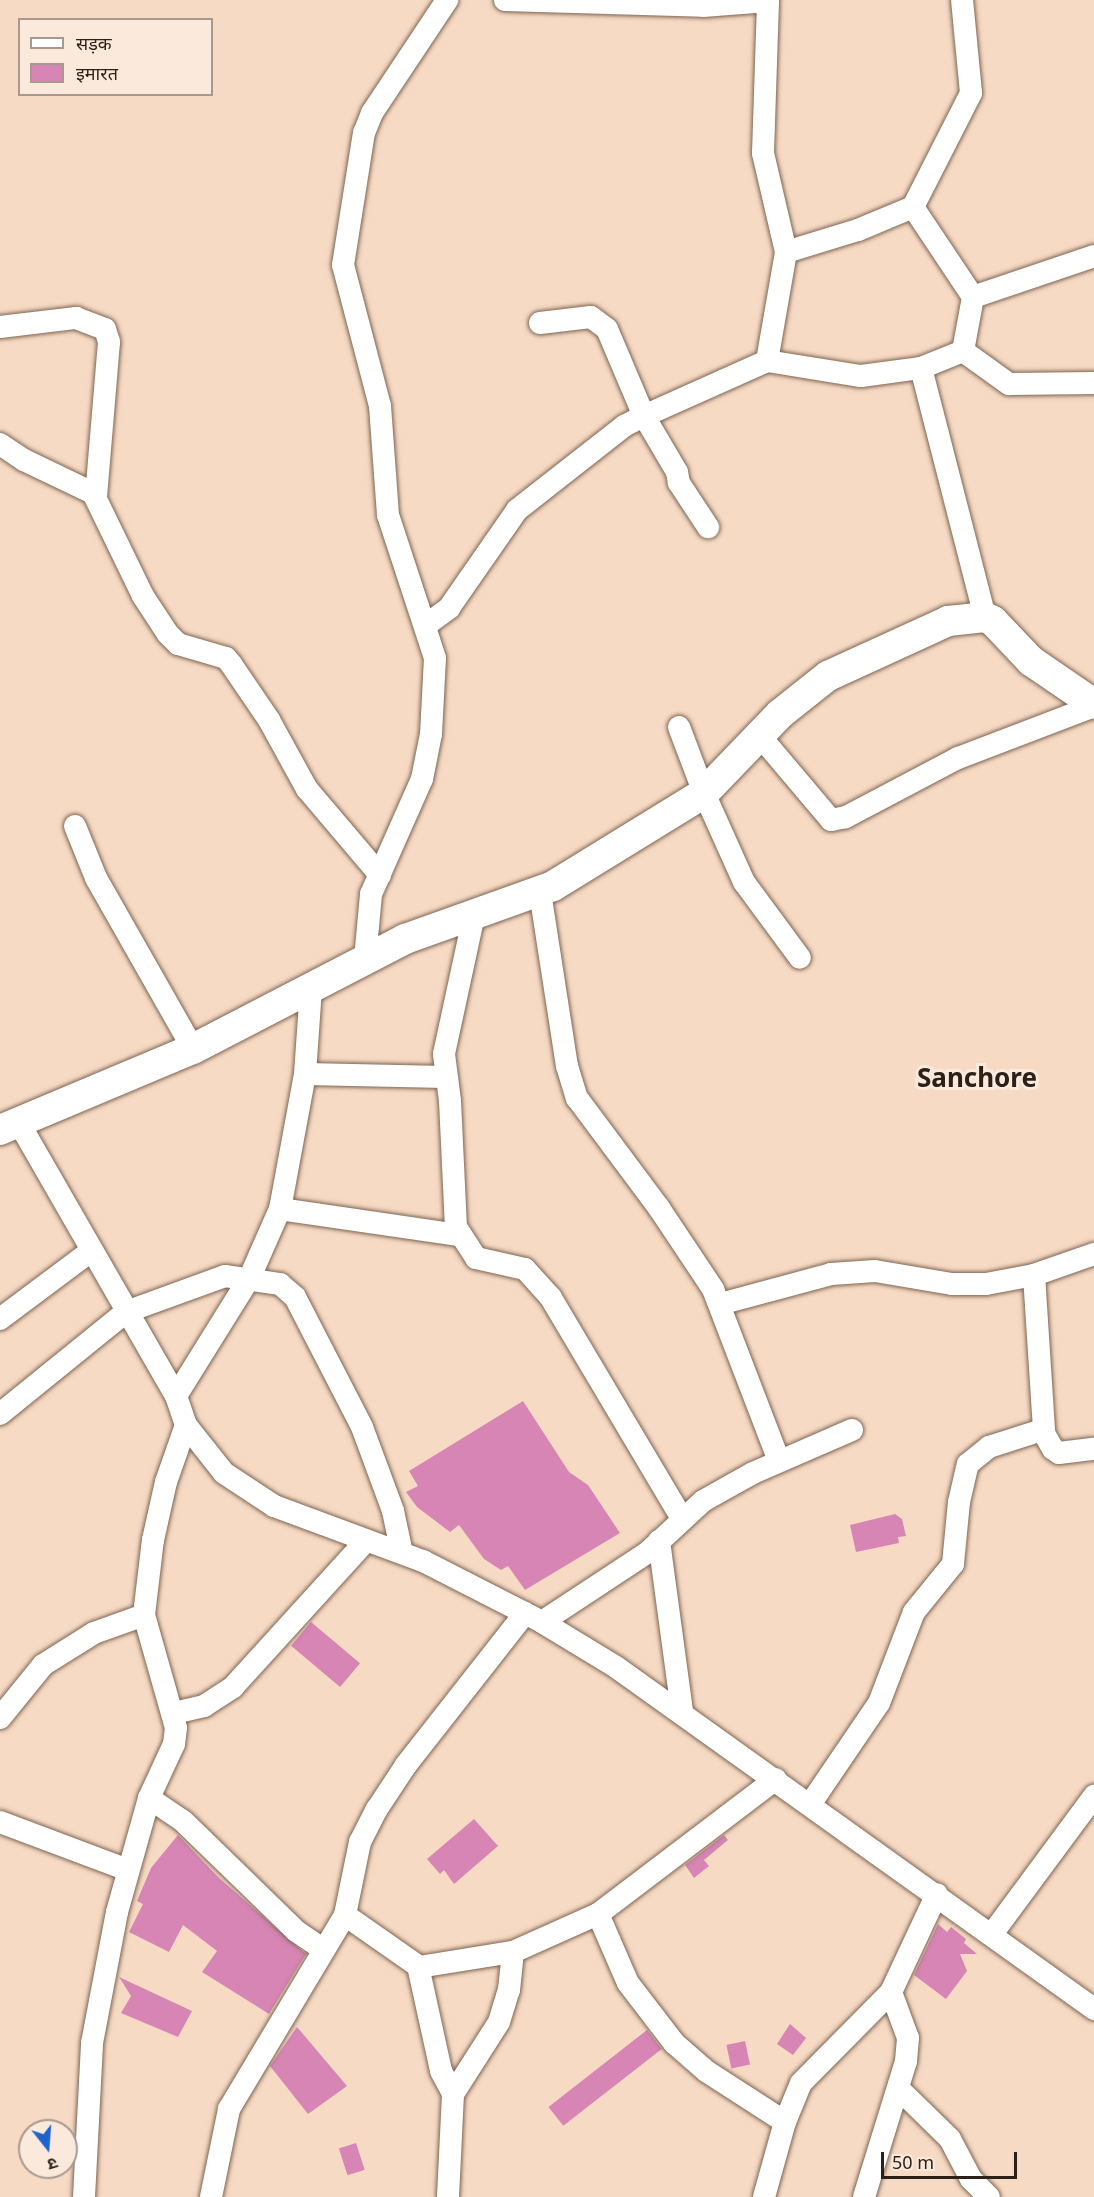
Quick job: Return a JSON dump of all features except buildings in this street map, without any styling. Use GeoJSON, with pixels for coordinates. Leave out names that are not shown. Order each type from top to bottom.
{"type":"FeatureCollection","features":[{"type":"Feature","properties":{"kind":"main road"},"geometry":{"type":"LineString","coordinates":[[10,1126],[193,1048],[405,939],[540,892],[704,793],[760,736],[828,676],[948,621],[985,617],[999,626],[1031,661],[1094,704]]}},
{"type":"Feature","properties":{"kind":"street"},"geometry":{"type":"LineString","coordinates":[[365,959],[369,902],[417,794],[429,748],[435,658],[388,515],[380,406],[343,265],[364,133],[372,113],[447,0]]}},
{"type":"Feature","properties":{"kind":"street"},"geometry":{"type":"LineString","coordinates":[[504,0],[703,6],[768,0],[763,153],[786,252],[767,361]]}},
{"type":"Feature","properties":{"kind":"street"},"geometry":{"type":"LineString","coordinates":[[786,252],[858,230],[913,207],[971,93],[962,0]]}},
{"type":"Feature","properties":{"kind":"street"},"geometry":{"type":"LineString","coordinates":[[913,207],[973,297],[963,351]]}},
{"type":"Feature","properties":{"kind":"street"},"geometry":{"type":"LineString","coordinates":[[973,297],[1094,256]]}},
{"type":"Feature","properties":{"kind":"street"},"geometry":{"type":"LineString","coordinates":[[540,323],[591,317],[607,329],[644,416],[677,472],[679,483],[708,527]]}},
{"type":"Feature","properties":{"kind":"street"},"geometry":{"type":"LineString","coordinates":[[0,327],[76,318],[105,329],[109,342],[96,497],[143,596],[168,634],[178,644],[226,658],[269,720],[307,789],[380,875]]}},
{"type":"Feature","properties":{"kind":"street"},"geometry":{"type":"LineString","coordinates":[[426,626],[449,608],[517,510],[624,426],[767,361],[861,376],[921,368],[963,351]]}},
{"type":"Feature","properties":{"kind":"street"},"geometry":{"type":"LineString","coordinates":[[963,351],[1009,384],[1094,383]]}},
{"type":"Feature","properties":{"kind":"street"},"geometry":{"type":"LineString","coordinates":[[921,368],[985,617]]}},
{"type":"Feature","properties":{"kind":"street"},"geometry":{"type":"LineString","coordinates":[[0,444],[96,497]]}},
{"type":"Feature","properties":{"kind":"street"},"geometry":{"type":"LineString","coordinates":[[760,736],[831,820],[846,817],[958,758],[1094,704]]}},
{"type":"Feature","properties":{"kind":"street"},"geometry":{"type":"LineString","coordinates":[[679,727],[704,793],[744,882],[800,958]]}},
{"type":"Feature","properties":{"kind":"street"},"geometry":{"type":"LineString","coordinates":[[75,826],[96,879],[193,1048]]}},
{"type":"Feature","properties":{"kind":"street"},"geometry":{"type":"LineString","coordinates":[[540,892],[563,1046],[577,1098],[659,1208],[720,1304],[779,1461]]}},
{"type":"Feature","properties":{"kind":"street"},"geometry":{"type":"LineString","coordinates":[[474,915],[448,1021],[446,1077],[450,1101],[453,1209],[459,1235],[476,1258],[525,1269],[551,1298],[681,1517]]}},
{"type":"Feature","properties":{"kind":"street"},"geometry":{"type":"LineString","coordinates":[[176,1396],[250,1277],[280,1209],[305,1074],[311,988]]}},
{"type":"Feature","properties":{"kind":"street"},"geometry":{"type":"LineString","coordinates":[[305,1074],[446,1077]]}},
{"type":"Feature","properties":{"kind":"street"},"geometry":{"type":"LineString","coordinates":[[10,1126],[91,1251],[176,1396],[186,1425],[224,1473],[257,1498],[366,1541],[401,1550],[534,1618],[682,1712],[1094,2008]]}},
{"type":"Feature","properties":{"kind":"street"},"geometry":{"type":"LineString","coordinates":[[280,1209],[459,1235]]}},
{"type":"Feature","properties":{"kind":"street"},"geometry":{"type":"LineString","coordinates":[[0,1319],[91,1251]]}},
{"type":"Feature","properties":{"kind":"street"},"geometry":{"type":"LineString","coordinates":[[720,1304],[831,1274],[875,1271],[969,1285],[1034,1275],[1094,1254]]}},
{"type":"Feature","properties":{"kind":"street"},"geometry":{"type":"LineString","coordinates":[[1034,1275],[1044,1431],[1056,1452],[1094,1449]]}},
{"type":"Feature","properties":{"kind":"street"},"geometry":{"type":"LineString","coordinates":[[0,1414],[126,1312],[219,1277],[250,1277],[287,1288],[298,1301],[362,1427],[393,1511],[401,1550]]}},
{"type":"Feature","properties":{"kind":"street"},"geometry":{"type":"LineString","coordinates":[[84,2197],[92,2043],[128,1870],[149,1798],[174,1744],[174,1713],[150,1645],[144,1615],[159,1517],[186,1425]]}},
{"type":"Feature","properties":{"kind":"street"},"geometry":{"type":"LineString","coordinates":[[211,2197],[229,2109],[345,1915],[360,1842],[377,1809],[406,1765],[534,1618],[659,1541],[681,1517],[702,1501],[779,1461],[852,1430]]}},
{"type":"Feature","properties":{"kind":"street"},"geometry":{"type":"LineString","coordinates":[[811,1803],[885,1691],[914,1612],[953,1564],[968,1464],[977,1455],[1003,1441],[1044,1431]]}},
{"type":"Feature","properties":{"kind":"street"},"geometry":{"type":"LineString","coordinates":[[174,1713],[204,1706],[233,1687],[366,1541]]}},
{"type":"Feature","properties":{"kind":"street"},"geometry":{"type":"LineString","coordinates":[[659,1541],[682,1712]]}},
{"type":"Feature","properties":{"kind":"street"},"geometry":{"type":"LineString","coordinates":[[0,1718],[42,1665],[94,1633],[144,1615]]}},
{"type":"Feature","properties":{"kind":"street"},"geometry":{"type":"LineString","coordinates":[[418,1967],[513,1952],[598,1914],[776,1779]]}},
{"type":"Feature","properties":{"kind":"street"},"geometry":{"type":"LineString","coordinates":[[992,1934],[1094,1796]]}},
{"type":"Feature","properties":{"kind":"street"},"geometry":{"type":"LineString","coordinates":[[149,1798],[183,1821],[296,1931],[323,1949]]}},
{"type":"Feature","properties":{"kind":"street"},"geometry":{"type":"LineString","coordinates":[[2,1828],[128,1870]]}},
{"type":"Feature","properties":{"kind":"street"},"geometry":{"type":"LineString","coordinates":[[764,2197],[784,2122],[804,2077],[891,1992],[937,1894]]}},
{"type":"Feature","properties":{"kind":"street"},"geometry":{"type":"LineString","coordinates":[[598,1914],[628,1983],[674,2043],[706,2071],[784,2122]]}},
{"type":"Feature","properties":{"kind":"street"},"geometry":{"type":"LineString","coordinates":[[345,1915],[418,1967],[441,2071],[453,2094]]}},
{"type":"Feature","properties":{"kind":"street"},"geometry":{"type":"LineString","coordinates":[[448,2197],[453,2094],[499,2022],[509,1990],[513,1952]]}},
{"type":"Feature","properties":{"kind":"street"},"geometry":{"type":"LineString","coordinates":[[864,2197],[899,2089],[908,2038],[891,1992]]}},
{"type":"Feature","properties":{"kind":"street"},"geometry":{"type":"LineString","coordinates":[[899,2089],[950,2139],[971,2179],[989,2197]]}},
{"type":"Feature","properties":{"kind":"district","name":"Sanchore"},"geometry":{"type":"Point","coordinates":[977,1078]}}]}
